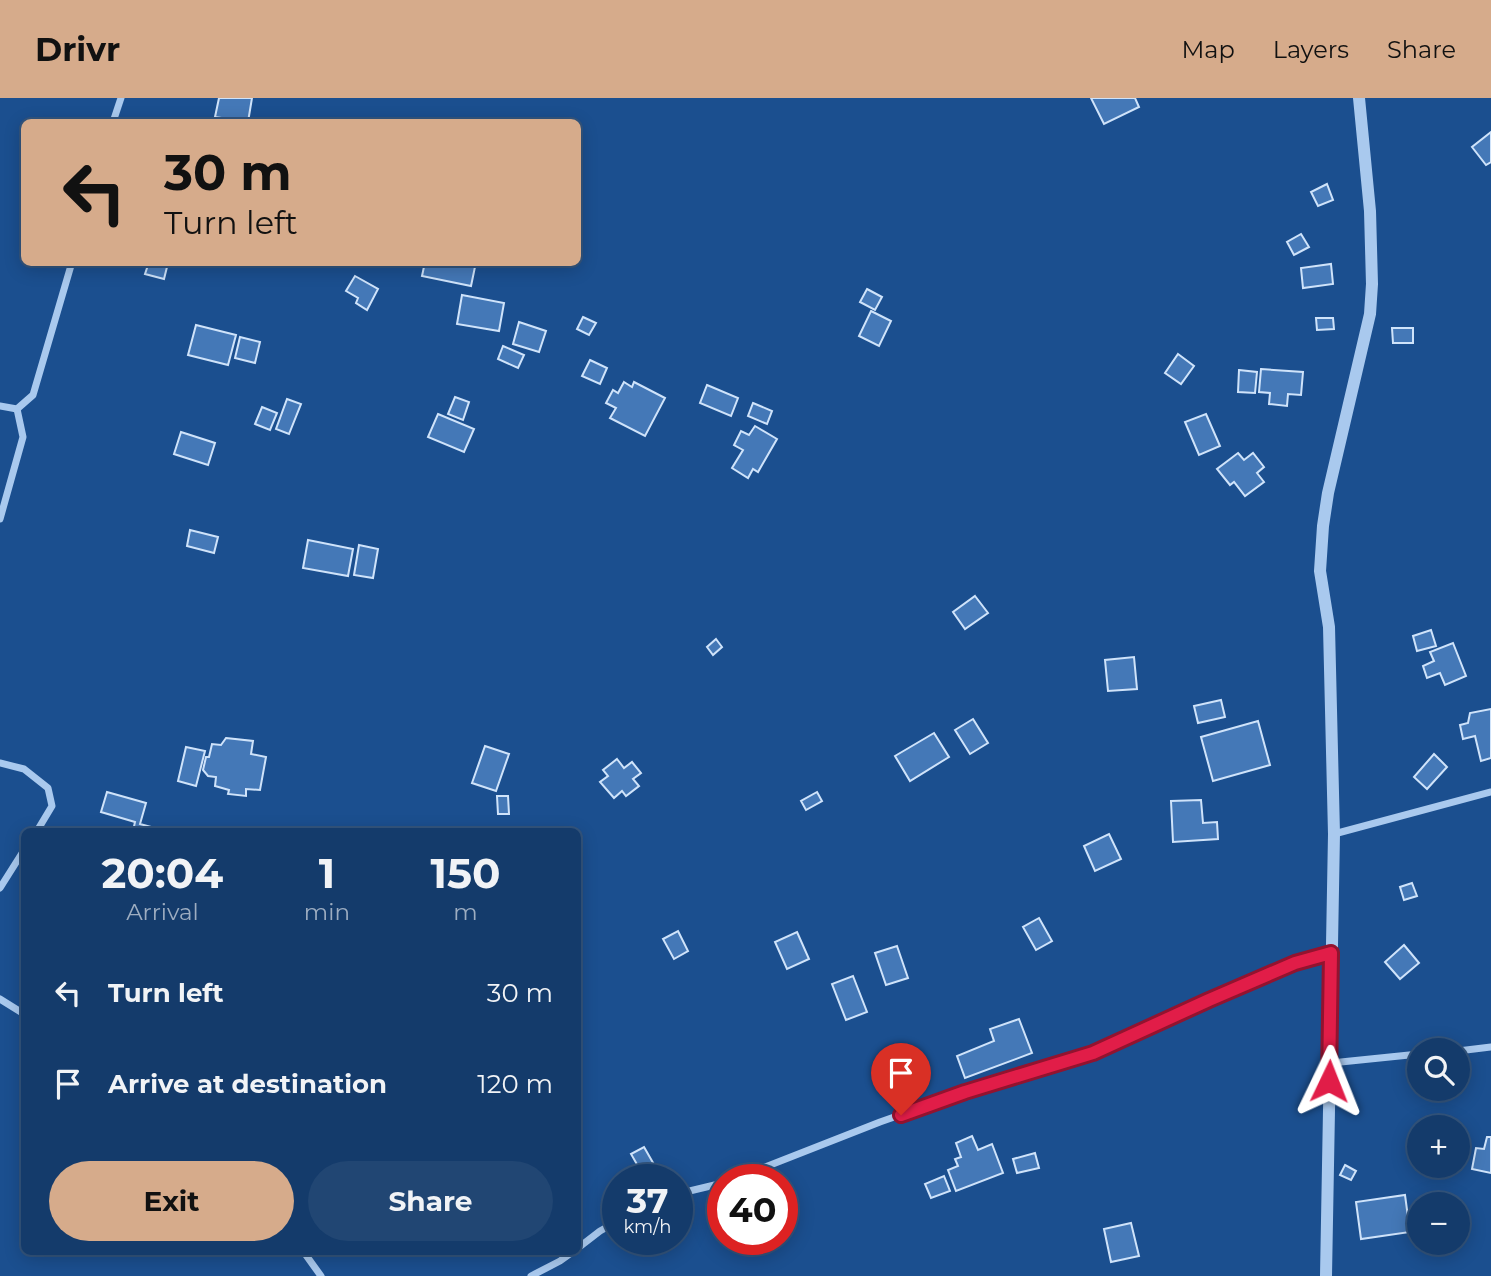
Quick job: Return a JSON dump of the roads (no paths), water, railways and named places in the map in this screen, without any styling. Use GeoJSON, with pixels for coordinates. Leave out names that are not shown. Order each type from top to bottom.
{"type":"FeatureCollection","features":[{"type":"Feature","properties":{"kind":"street"},"geometry":{"type":"LineString","coordinates":[[114,119],[121,98]]}},
{"type":"Feature","properties":{"kind":"street"},"geometry":{"type":"LineString","coordinates":[[1326,1276],[1334,834],[1329,627],[1320,571],[1328,493],[1370,314],[1370,211],[1359,98]]}},
{"type":"Feature","properties":{"kind":"street"},"geometry":{"type":"LineString","coordinates":[[17,409],[33,395],[71,266]]}},
{"type":"Feature","properties":{"kind":"street"},"geometry":{"type":"LineString","coordinates":[[0,406],[17,409]]}},
{"type":"Feature","properties":{"kind":"street"},"geometry":{"type":"LineString","coordinates":[[0,519],[23,437],[17,409]]}},
{"type":"Feature","properties":{"kind":"street"},"geometry":{"type":"LineString","coordinates":[[0,763],[24,769],[48,788],[52,806],[39,828]]}},
{"type":"Feature","properties":{"kind":"street"},"geometry":{"type":"LineString","coordinates":[[1334,834],[1491,792]]}},
{"type":"Feature","properties":{"kind":"street"},"geometry":{"type":"LineString","coordinates":[[0,888],[21,855]]}},
{"type":"Feature","properties":{"kind":"street"},"geometry":{"type":"LineString","coordinates":[[774,1164],[965,1092],[1093,1053],[1295,963],[1331,953]]}},
{"type":"Feature","properties":{"kind":"street"},"geometry":{"type":"LineString","coordinates":[[0,999],[21,1012]]}},
{"type":"Feature","properties":{"kind":"street"},"geometry":{"type":"LineString","coordinates":[[1470,1050],[1491,1047]]}},
{"type":"Feature","properties":{"kind":"street"},"geometry":{"type":"LineString","coordinates":[[1331,1063],[1407,1055]]}},
{"type":"Feature","properties":{"kind":"street"},"geometry":{"type":"LineString","coordinates":[[581,1246],[602,1230]]}},
{"type":"Feature","properties":{"kind":"street"},"geometry":{"type":"LineString","coordinates":[[306,1255],[321,1276]]}},
{"type":"Feature","properties":{"kind":"street"},"geometry":{"type":"LineString","coordinates":[[531,1276],[569,1255]]}}]}
